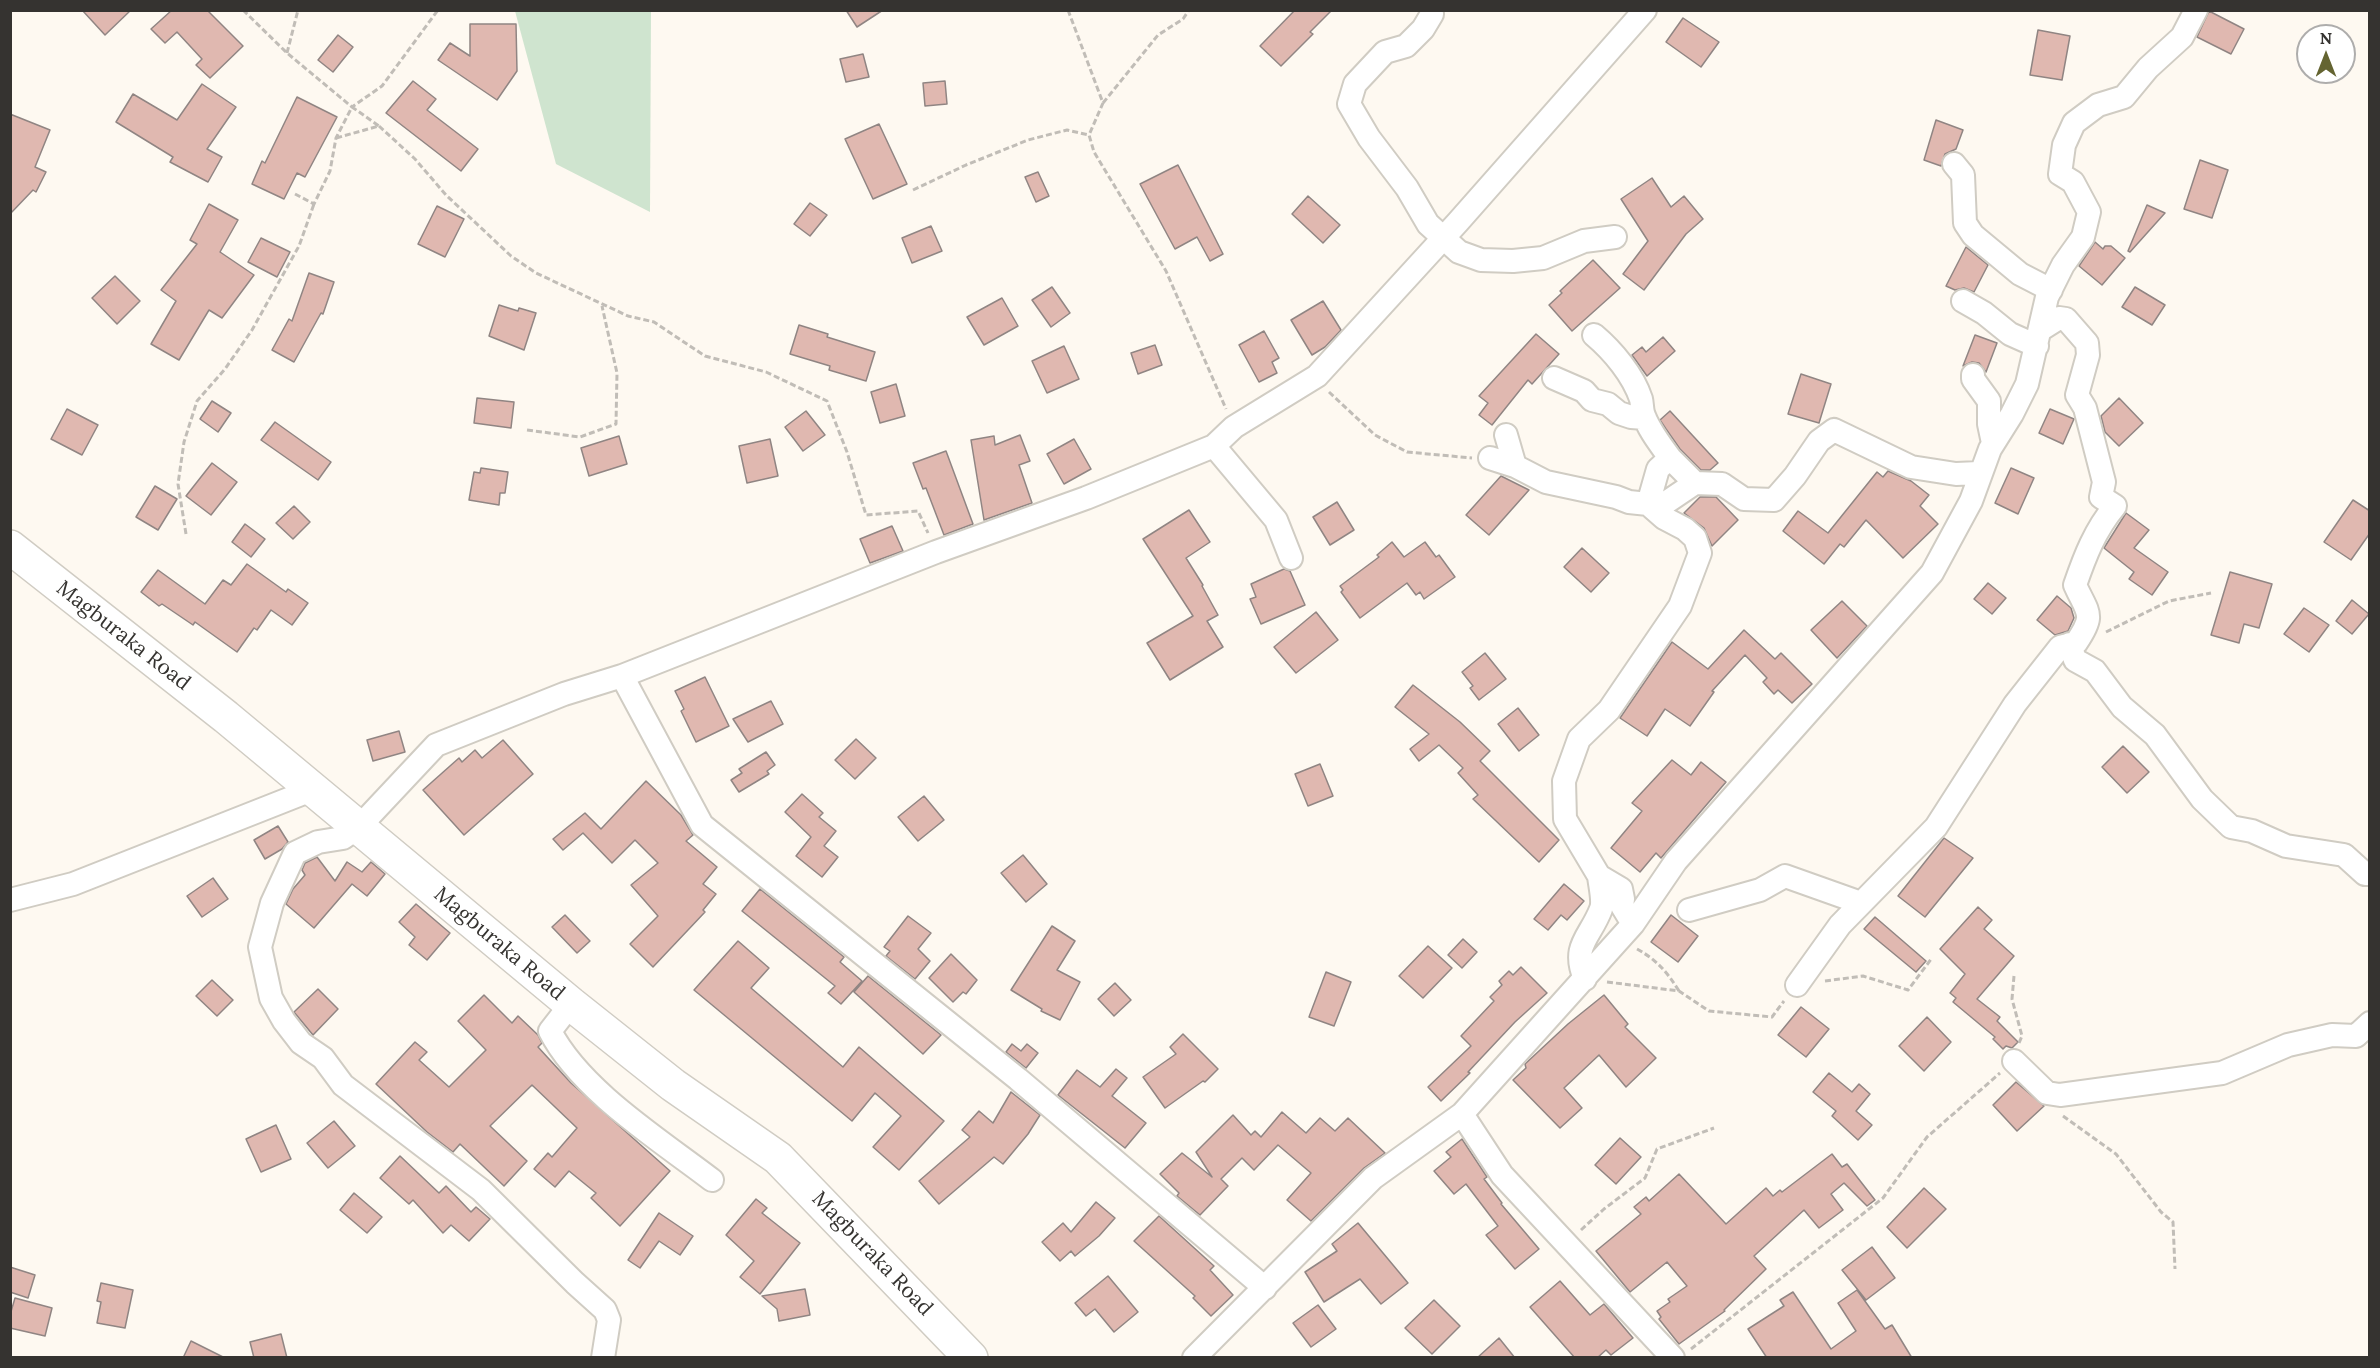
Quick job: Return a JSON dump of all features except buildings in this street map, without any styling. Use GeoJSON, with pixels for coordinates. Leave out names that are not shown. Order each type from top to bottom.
{"type":"FeatureCollection","features":[{"type":"Feature","properties":{"kind":"main road","name":"Magburaka Road"},"geometry":{"type":"LineString","coordinates":[[10,547],[226,717],[571,1004],[673,1085],[778,1158],[971,1358]]}},
{"type":"Feature","properties":{"kind":"street"},"geometry":{"type":"LineString","coordinates":[[603,1358],[609,1320],[604,1310],[481,1190],[343,1085],[322,1058],[301,1043],[271,999],[260,947],[272,903],[295,853],[318,842],[343,838],[359,827],[436,745],[564,694],[622,676],[936,552],[1086,498],[1214,446],[1234,428],[1317,376],[1443,239],[1645,10]]}},
{"type":"Feature","properties":{"kind":"street"},"geometry":{"type":"LineString","coordinates":[[1194,1358],[1373,1178],[1462,1114],[1626,932],[1676,861],[1932,573],[1971,501],[1979,473],[1993,443],[2012,414],[2027,384],[2047,297],[2063,265],[2083,237],[2089,212],[2073,182],[2060,174],[2064,145],[2074,123],[2098,105],[2124,97],[2148,68],[2182,36],[2196,10]]}},
{"type":"Feature","properties":{"kind":"street"},"geometry":{"type":"LineString","coordinates":[[1432,14],[1423,29],[1406,45],[1385,52],[1355,84],[1349,104],[1376,148],[1407,188],[1428,224],[1459,252],[1481,260],[1513,261],[1543,258],[1584,241],[1615,237]]}},
{"type":"Feature","properties":{"kind":"street"},"geometry":{"type":"LineString","coordinates":[[1954,164],[1963,175],[1965,223],[1973,235],[2020,274],[2051,290]]}},
{"type":"Feature","properties":{"kind":"street"},"geometry":{"type":"LineString","coordinates":[[1963,301],[1984,313],[2010,334],[2038,338]]}},
{"type":"Feature","properties":{"kind":"street"},"geometry":{"type":"LineString","coordinates":[[1797,985],[1840,925],[1936,827],[2015,704],[2060,647],[2073,644],[2087,627],[2090,614],[2075,585],[2087,549],[2103,521],[2115,506],[2101,497],[2104,482],[2085,408],[2077,395],[2088,355],[2087,343],[2066,319],[2059,318],[2038,338]]}},
{"type":"Feature","properties":{"kind":"street"},"geometry":{"type":"LineString","coordinates":[[1594,334],[1605,344],[1631,380],[1641,400],[1646,418],[1670,458],[1695,483]]}},
{"type":"Feature","properties":{"kind":"street"},"geometry":{"type":"LineString","coordinates":[[1973,375],[1973,380],[1989,400],[1989,424],[1993,443]]}},
{"type":"Feature","properties":{"kind":"street"},"geometry":{"type":"LineString","coordinates":[[1554,378],[1584,391],[1592,400],[1608,404],[1619,413],[1646,418]]}},
{"type":"Feature","properties":{"kind":"street"},"geometry":{"type":"LineString","coordinates":[[1490,458],[1515,466],[1546,482],[1658,508],[1695,483],[1722,484],[1744,499],[1774,500],[1795,476],[1819,441],[1834,430],[1911,466],[1956,474],[1979,473]]}},
{"type":"Feature","properties":{"kind":"street"},"geometry":{"type":"LineString","coordinates":[[1506,435],[1515,466]]}},
{"type":"Feature","properties":{"kind":"street"},"geometry":{"type":"LineString","coordinates":[[1214,446],[1276,519],[1291,558]]}},
{"type":"Feature","properties":{"kind":"street"},"geometry":{"type":"LineString","coordinates":[[1648,504],[1658,469],[1670,458]]}},
{"type":"Feature","properties":{"kind":"street"},"geometry":{"type":"LineString","coordinates":[[1585,979],[1580,967],[1579,952],[1602,907],[1599,876],[1565,819],[1564,781],[1579,739],[1609,710],[1680,606],[1700,553],[1695,538],[1664,518],[1648,504]]}},
{"type":"Feature","properties":{"kind":"street"},"geometry":{"type":"LineString","coordinates":[[2073,644],[2075,660],[2095,671],[2122,707],[2155,735],[2202,799],[2230,827],[2252,831],[2286,846],[2344,855],[2365,874],[2370,874]]}},
{"type":"Feature","properties":{"kind":"street"},"geometry":{"type":"LineString","coordinates":[[622,676],[702,825],[1010,1072],[1265,1288]]}},
{"type":"Feature","properties":{"kind":"street"},"geometry":{"type":"LineString","coordinates":[[10,900],[74,884],[314,789]]}},
{"type":"Feature","properties":{"kind":"street"},"geometry":{"type":"LineString","coordinates":[[1599,876],[1621,889],[1626,932]]}},
{"type":"Feature","properties":{"kind":"street"},"geometry":{"type":"LineString","coordinates":[[1689,910],[1760,890],[1785,876],[1861,903]]}},
{"type":"Feature","properties":{"kind":"street"},"geometry":{"type":"LineString","coordinates":[[571,1004],[550,1031],[564,1054],[609,1100],[711,1180]]}},
{"type":"Feature","properties":{"kind":"street"},"geometry":{"type":"LineString","coordinates":[[2013,1061],[2047,1093],[2060,1095],[2223,1073],[2288,1045],[2332,1035],[2356,1036],[2370,1023]]}},
{"type":"Feature","properties":{"kind":"street"},"geometry":{"type":"LineString","coordinates":[[1462,1114],[1502,1175],[1566,1244],[1681,1354]]}},
{"type":"Feature","properties":{"kind":"path"},"geometry":{"type":"LineString","coordinates":[[243,10],[287,53],[352,107],[379,126],[415,159],[446,195],[512,256],[536,273],[628,316],[654,322],[705,356],[766,372],[827,401],[847,452],[866,514],[918,511],[936,552]]}},
{"type":"Feature","properties":{"kind":"path"},"geometry":{"type":"LineString","coordinates":[[287,53],[298,10]]}},
{"type":"Feature","properties":{"kind":"path"},"geometry":{"type":"LineString","coordinates":[[186,534],[178,484],[184,442],[197,401],[225,369],[252,330],[299,246],[314,204],[330,171],[336,138],[352,107],[382,86],[438,10]]}},
{"type":"Feature","properties":{"kind":"path"},"geometry":{"type":"LineString","coordinates":[[1068,10],[1103,103]]}},
{"type":"Feature","properties":{"kind":"path"},"geometry":{"type":"LineString","coordinates":[[1189,10],[1184,19],[1158,35],[1103,103],[1089,135],[1094,152],[1166,271],[1234,428]]}},
{"type":"Feature","properties":{"kind":"path"},"geometry":{"type":"LineString","coordinates":[[336,138],[379,126]]}},
{"type":"Feature","properties":{"kind":"path"},"geometry":{"type":"LineString","coordinates":[[913,190],[1028,140],[1067,130],[1089,135]]}},
{"type":"Feature","properties":{"kind":"path"},"geometry":{"type":"LineString","coordinates":[[295,194],[314,204]]}},
{"type":"Feature","properties":{"kind":"path"},"geometry":{"type":"LineString","coordinates":[[527,430],[580,437],[616,424],[617,373],[602,305]]}},
{"type":"Feature","properties":{"kind":"path"},"geometry":{"type":"LineString","coordinates":[[1317,376],[1335,400],[1375,435],[1407,452],[1460,458],[1490,458]]}},
{"type":"Feature","properties":{"kind":"path"},"geometry":{"type":"LineString","coordinates":[[2073,644],[2114,629],[2169,601],[2211,593]]}},
{"type":"Feature","properties":{"kind":"path"},"geometry":{"type":"LineString","coordinates":[[1626,932],[1666,970],[1679,991],[1709,1011],[1772,1017],[1797,985],[1863,976],[1908,990],[1932,958]]}},
{"type":"Feature","properties":{"kind":"path"},"geometry":{"type":"LineString","coordinates":[[1681,1354],[1883,1198],[1927,1137],[2013,1061],[2022,1036],[2012,999],[2014,976]]}},
{"type":"Feature","properties":{"kind":"path"},"geometry":{"type":"LineString","coordinates":[[1585,979],[1679,991]]}},
{"type":"Feature","properties":{"kind":"path"},"geometry":{"type":"LineString","coordinates":[[2047,1093],[2053,1109],[2116,1154],[2161,1212],[2173,1222],[2175,1269]]}},
{"type":"Feature","properties":{"kind":"path"},"geometry":{"type":"LineString","coordinates":[[1566,1244],[1604,1209],[1645,1178],[1657,1149],[1714,1128]]}},
{"type":"Feature","properties":{"kind":"green space"},"geometry":{"type":"Polygon","coordinates":[[[515,11],[651,11],[650,212],[556,164],[515,11]]]}}]}
